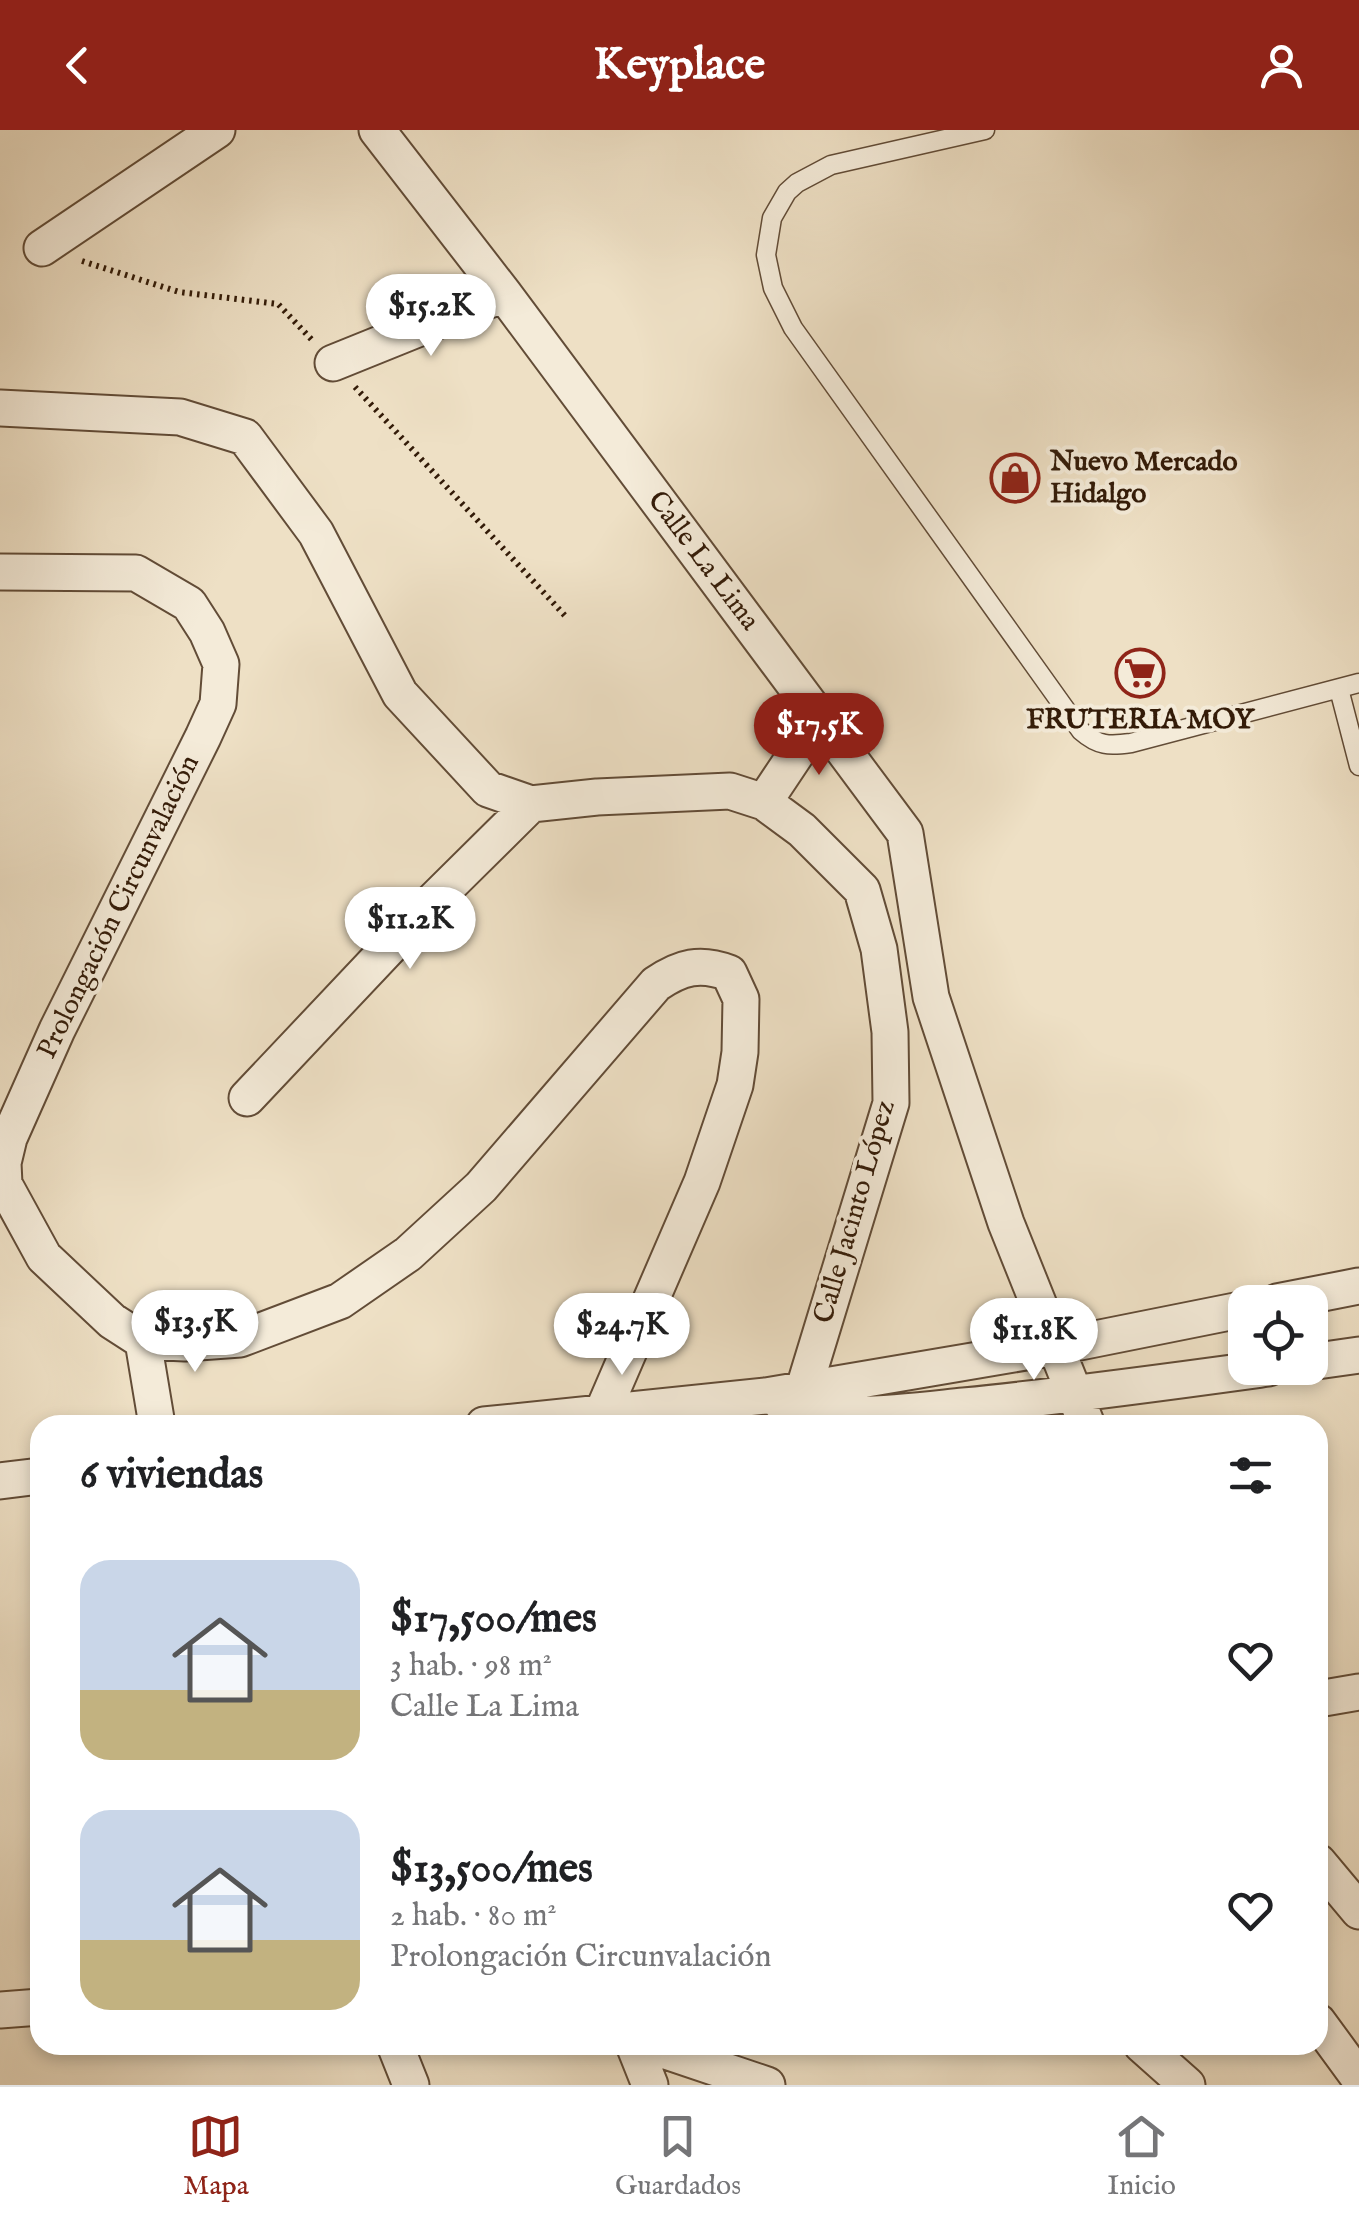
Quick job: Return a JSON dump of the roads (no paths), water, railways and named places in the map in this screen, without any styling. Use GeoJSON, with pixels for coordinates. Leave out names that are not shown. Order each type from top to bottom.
{"type":"FeatureCollection","features":[{"type":"Feature","properties":{"kind":"street"},"geometry":{"type":"LineString","coordinates":[[42,248],[217,130]]}},
{"type":"Feature","properties":{"kind":"street","name":"Calle La Lima"},"geometry":{"type":"LineString","coordinates":[[377,130],[504,294],[904,832],[932,997],[1006,1223],[1080,1410]]}},
{"type":"Feature","properties":{"kind":"street"},"geometry":{"type":"LineString","coordinates":[[333,363],[504,294]]}},
{"type":"Feature","properties":{"kind":"street","name":"Calle Jacinto López"},"geometry":{"type":"LineString","coordinates":[[0,408],[180,418],[244,437],[316,533],[400,694],[488,789],[530,804],[730,791],[764,802],[802,830],[862,890],[879,949],[890,1032],[890,1102],[800,1409]]}},
{"type":"Feature","properties":{"kind":"street","name":"Prolongación Circunvalación"},"geometry":{"type":"LineString","coordinates":[[0,572],[136,573],[189,604],[207,632],[220,664],[218,704],[56,1030],[9,1138],[3,1163],[4,1184],[44,1257],[112,1322],[143,1341]]}},
{"type":"Feature","properties":{"kind":"street"},"geometry":{"type":"LineString","coordinates":[[764,802],[820,718]]}},
{"type":"Feature","properties":{"kind":"street"},"geometry":{"type":"LineString","coordinates":[[247,1098],[530,804]]}},
{"type":"Feature","properties":{"kind":"street"},"geometry":{"type":"LineString","coordinates":[[155,1415],[143,1341],[185,1343],[240,1338],[340,1301],[408,1254],[481,1187],[656,984],[692,966],[711,966],[729,973],[742,999],[735,1084],[702,1182],[602,1415]]}},
{"type":"Feature","properties":{"kind":"street"},"geometry":{"type":"LineString","coordinates":[[1328,1292],[1359,1286]]}},
{"type":"Feature","properties":{"kind":"street"},"geometry":{"type":"LineString","coordinates":[[800,1409],[1055,1347],[1228,1312]]}},
{"type":"Feature","properties":{"kind":"street"},"geometry":{"type":"LineString","coordinates":[[1328,1359],[1359,1355]]}},
{"type":"Feature","properties":{"kind":"street"},"geometry":{"type":"LineString","coordinates":[[629,1415],[766,1396],[800,1409],[899,1413],[1080,1410],[1228,1377]]}},
{"type":"Feature","properties":{"kind":"street"},"geometry":{"type":"LineString","coordinates":[[0,1481],[30,1477]]}},
{"type":"Feature","properties":{"kind":"street"},"geometry":{"type":"LineString","coordinates":[[1328,1874],[1359,1911]]}},
{"type":"Feature","properties":{"kind":"street"},"geometry":{"type":"LineString","coordinates":[[0,2010],[30,2007]]}},
{"type":"Feature","properties":{"kind":"street"},"geometry":{"type":"LineString","coordinates":[[1328,2036],[1359,2078]]}},
{"type":"Feature","properties":{"kind":"street"},"geometry":{"type":"LineString","coordinates":[[399,2055],[411,2085]]}},
{"type":"Feature","properties":{"kind":"street"},"geometry":{"type":"LineString","coordinates":[[638,2055],[650,2085]]}},
{"type":"Feature","properties":{"kind":"street"},"geometry":{"type":"LineString","coordinates":[[678,2055],[767,2085]]}},
{"type":"Feature","properties":{"kind":"street"},"geometry":{"type":"LineString","coordinates":[[1153,2055],[1187,2085]]}},
{"type":"Feature","properties":{"kind":"lane"},"geometry":{"type":"LineString","coordinates":[[984,130],[831,165],[797,182],[787,192],[772,218],[766,255],[773,288],[794,328],[1081,731],[1093,742],[1108,746],[1132,743],[1359,684]]}},
{"type":"Feature","properties":{"kind":"lane"},"geometry":{"type":"LineString","coordinates":[[1339,689],[1359,766]]}},
{"type":"Feature","properties":{"kind":"place","name":"Nuevo Mercado Hidalgo"},"geometry":{"type":"Point","coordinates":[1015,478]}},
{"type":"Feature","properties":{"kind":"place","name":"FRUTERIA MOY"},"geometry":{"type":"Point","coordinates":[1140,673]}}]}
